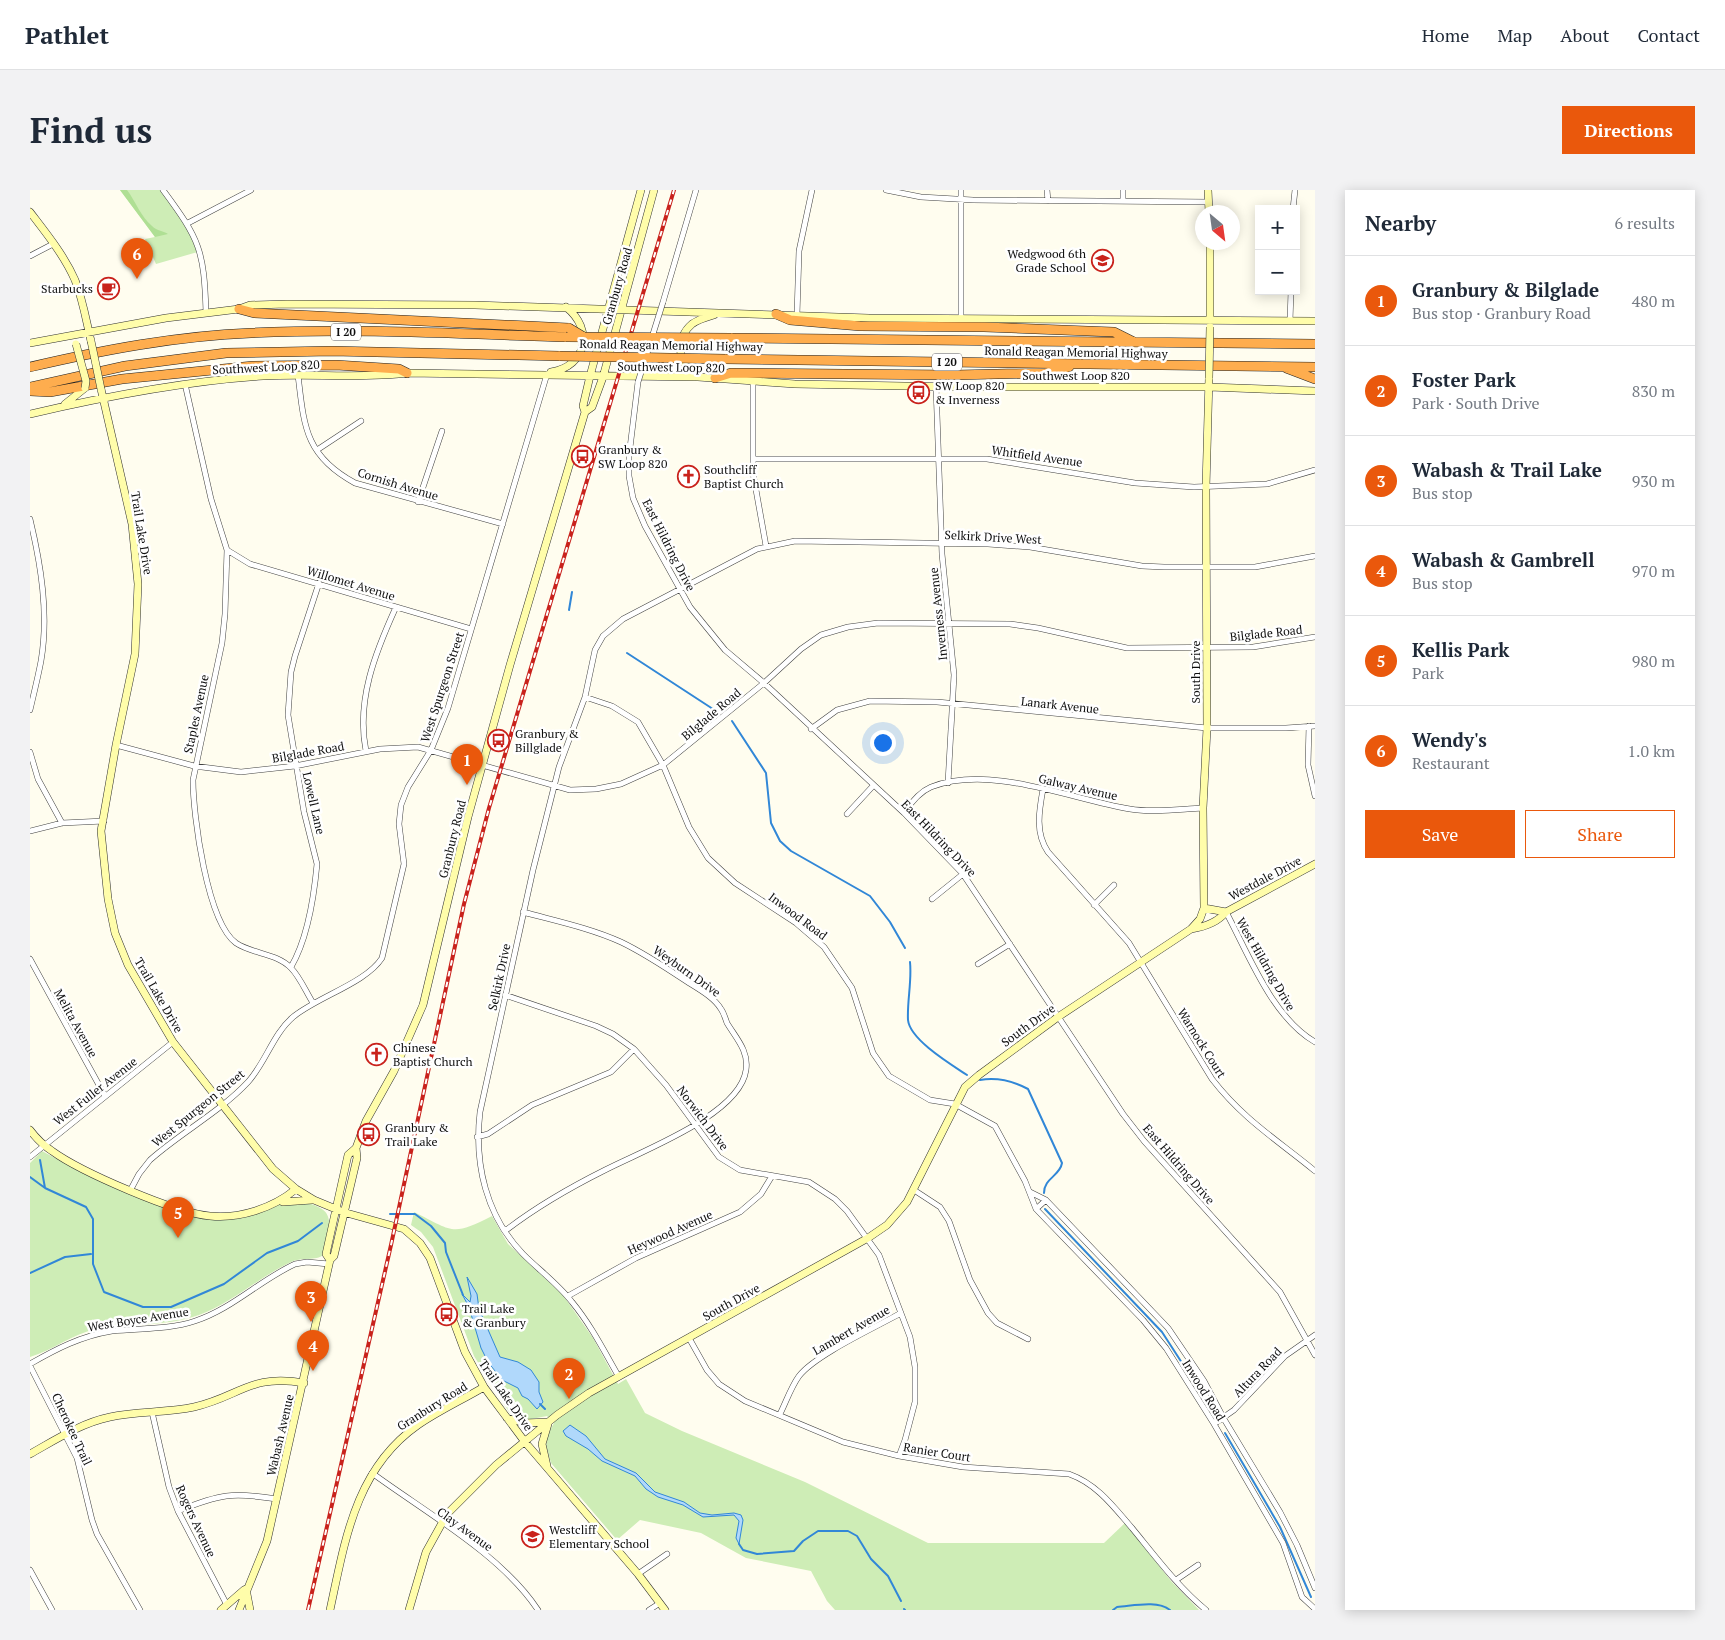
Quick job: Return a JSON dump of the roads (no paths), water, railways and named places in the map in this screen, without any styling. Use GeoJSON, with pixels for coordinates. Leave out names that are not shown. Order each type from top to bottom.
{"type":"FeatureCollection","features":[{"type":"Feature","properties":{"kind":"highway"},"geometry":{"type":"LineString","coordinates":[[239,309],[254,313],[567,332]]}},
{"type":"Feature","properties":{"kind":"highway"},"geometry":{"type":"LineString","coordinates":[[776,314],[790,320],[860,326],[984,327],[1114,332],[1136,343]]}},
{"type":"Feature","properties":{"kind":"highway","name":"Ronald Reagan Memorial Highway"},"geometry":{"type":"LineString","coordinates":[[30,367],[158,342],[250,333],[318,331],[567,332],[584,337],[1315,344]]}},
{"type":"Feature","properties":{"kind":"highway","name":"Ronald Reagan Memorial Highway"},"geometry":{"type":"LineString","coordinates":[[30,389],[125,366],[226,353],[323,350],[725,359],[1315,367]]}},
{"type":"Feature","properties":{"kind":"highway"},"geometry":{"type":"LineString","coordinates":[[715,378],[731,374],[955,375],[1046,373],[1081,364]]}},
{"type":"Feature","properties":{"kind":"highway"},"geometry":{"type":"LineString","coordinates":[[30,389],[50,392],[122,379],[269,365],[336,365],[399,369],[407,373]]}},
{"type":"Feature","properties":{"kind":"highway"},"geometry":{"type":"LineString","coordinates":[[1282,366],[1315,379]]}},
{"type":"Feature","properties":{"kind":"main road","name":"Granbury Road"},"geometry":{"type":"LineString","coordinates":[[343,1212],[357,1158],[356,1148],[366,1121],[394,1071],[423,1005],[466,826],[513,656],[585,412],[583,406],[590,376],[641,190]]}},
{"type":"Feature","properties":{"kind":"main road","name":"Granbury Road"},"geometry":{"type":"LineString","coordinates":[[585,412],[592,407],[603,377],[654,190]]}},
{"type":"Feature","properties":{"kind":"main road"},"geometry":{"type":"LineString","coordinates":[[1208,190],[1209,205]]}},
{"type":"Feature","properties":{"kind":"main road","name":"Trail Lake Drive"},"geometry":{"type":"LineString","coordinates":[[30,212],[74,278],[80,295],[132,524],[138,584],[135,654],[101,831],[108,899],[116,933],[128,965],[173,1042],[273,1168],[296,1189],[314,1200],[343,1212],[399,1227],[420,1243],[430,1258],[465,1352],[484,1387],[525,1442],[638,1574],[665,1610]]}},
{"type":"Feature","properties":{"kind":"main road","name":"South Drive"},"geometry":{"type":"LineString","coordinates":[[409,1610],[421,1563],[441,1523],[470,1490],[575,1401],[868,1238],[897,1214],[914,1190],[965,1087],[1058,1017],[1191,929],[1200,919],[1204,908],[1203,808],[1207,728],[1206,487],[1210,250]]}},
{"type":"Feature","properties":{"kind":"main road"},"geometry":{"type":"LineString","coordinates":[[30,343],[88,331],[206,312],[239,309],[250,305],[294,304],[566,308],[961,319],[1210,323],[1315,321]]}},
{"type":"Feature","properties":{"kind":"main road"},"geometry":{"type":"LineString","coordinates":[[536,374],[564,369],[578,359],[583,341],[582,327],[575,315],[566,308]]}},
{"type":"Feature","properties":{"kind":"main road"},"geometry":{"type":"LineString","coordinates":[[698,377],[688,371],[682,364],[683,336],[696,321],[722,313]]}},
{"type":"Feature","properties":{"kind":"main road"},"geometry":{"type":"LineString","coordinates":[[60,407],[85,388],[86,381],[76,344],[62,336]]}},
{"type":"Feature","properties":{"kind":"main road","name":"Southwest Loop 820"},"geometry":{"type":"LineString","coordinates":[[30,414],[103,397],[185,384],[243,377],[298,375],[383,376],[407,373],[547,374],[603,377],[698,377],[753,381],[936,386],[1209,386],[1315,390]]}},
{"type":"Feature","properties":{"kind":"main road","name":"Westdale Drive"},"geometry":{"type":"LineString","coordinates":[[1191,929],[1204,927],[1221,918],[1226,912],[1315,864]]}},
{"type":"Feature","properties":{"kind":"main road","name":"Westdale Drive"},"geometry":{"type":"LineString","coordinates":[[1204,908],[1226,912]]}},
{"type":"Feature","properties":{"kind":"main road"},"geometry":{"type":"LineString","coordinates":[[30,1130],[43,1144],[71,1162],[182,1210],[210,1216],[231,1216],[293,1199],[314,1200]]}},
{"type":"Feature","properties":{"kind":"main road","name":"Granbury Road"},"geometry":{"type":"LineString","coordinates":[[335,1209],[348,1155],[356,1148]]}},
{"type":"Feature","properties":{"kind":"main road"},"geometry":{"type":"LineString","coordinates":[[280,1202],[296,1189]]}},
{"type":"Feature","properties":{"kind":"main road","name":"Wabash Avenue"},"geometry":{"type":"LineString","coordinates":[[330,1262],[326,1254],[335,1209]]}},
{"type":"Feature","properties":{"kind":"main road","name":"Wabash Avenue"},"geometry":{"type":"LineString","coordinates":[[238,1610],[267,1541],[343,1212]]}},
{"type":"Feature","properties":{"kind":"main road"},"geometry":{"type":"LineString","coordinates":[[30,1454],[66,1434],[110,1416],[204,1405],[262,1382],[283,1380],[304,1383]]}},
{"type":"Feature","properties":{"kind":"main road","name":"Granbury Road"},"geometry":{"type":"LineString","coordinates":[[330,1610],[347,1532],[360,1494],[372,1473],[388,1450],[418,1425],[484,1387]]}},
{"type":"Feature","properties":{"kind":"main road"},"geometry":{"type":"LineString","coordinates":[[506,1417],[525,1423],[548,1422],[542,1444],[548,1469]]}},
{"type":"Feature","properties":{"kind":"main road"},"geometry":{"type":"LineString","coordinates":[[224,1607],[246,1588]]}},
{"type":"Feature","properties":{"kind":"main road"},"geometry":{"type":"LineString","coordinates":[[246,1588],[250,1610]]}},
{"type":"Feature","properties":{"kind":"street"},"geometry":{"type":"LineString","coordinates":[[163,190],[188,224],[203,257],[206,312]]}},
{"type":"Feature","properties":{"kind":"street"},"geometry":{"type":"LineString","coordinates":[[188,224],[251,190]]}},
{"type":"Feature","properties":{"kind":"street","name":"East Hildring Drive"},"geometry":{"type":"LineString","coordinates":[[696,190],[638,382],[629,456],[631,486],[642,520],[679,589],[699,621],[725,650],[764,683],[904,814],[964,874],[1058,1017],[1144,1141],[1280,1292],[1315,1355]]}},
{"type":"Feature","properties":{"kind":"street"},"geometry":{"type":"LineString","coordinates":[[797,315],[799,251],[812,190]]}},
{"type":"Feature","properties":{"kind":"street"},"geometry":{"type":"LineString","coordinates":[[886,190],[921,197],[962,199],[1209,202]]}},
{"type":"Feature","properties":{"kind":"street"},"geometry":{"type":"LineString","coordinates":[[961,190],[961,319]]}},
{"type":"Feature","properties":{"kind":"street"},"geometry":{"type":"LineString","coordinates":[[1047,190],[1048,201]]}},
{"type":"Feature","properties":{"kind":"street"},"geometry":{"type":"LineString","coordinates":[[1123,190],[1123,201]]}},
{"type":"Feature","properties":{"kind":"street"},"geometry":{"type":"LineString","coordinates":[[1293,205],[1295,190]]}},
{"type":"Feature","properties":{"kind":"street"},"geometry":{"type":"LineString","coordinates":[[30,256],[53,244]]}},
{"type":"Feature","properties":{"kind":"street"},"geometry":{"type":"LineString","coordinates":[[1290,295],[1290,321]]}},
{"type":"Feature","properties":{"kind":"street","name":"West Spurgeon Street"},"geometry":{"type":"LineString","coordinates":[[131,1189],[139,1174],[150,1160],[222,1104],[252,1077],[286,1023],[313,1004],[371,970],[382,958],[404,864],[399,824],[401,805],[408,787],[431,750],[453,693],[547,374]]}},
{"type":"Feature","properties":{"kind":"street","name":"Cornish Avenue"},"geometry":{"type":"LineString","coordinates":[[298,375],[305,430],[329,466],[355,483],[503,524]]}},
{"type":"Feature","properties":{"kind":"street"},"geometry":{"type":"LineString","coordinates":[[753,381],[755,494],[766,546]]}},
{"type":"Feature","properties":{"kind":"street","name":"Staples Avenue"},"geometry":{"type":"LineString","coordinates":[[185,384],[211,499],[227,550],[222,642],[194,766],[193,800],[199,841],[212,899],[222,924],[236,943],[291,967]]}},
{"type":"Feature","properties":{"kind":"street","name":"Inverness Avenue"},"geometry":{"type":"LineString","coordinates":[[936,386],[941,544],[954,675],[954,704],[948,783]]}},
{"type":"Feature","properties":{"kind":"street"},"geometry":{"type":"LineString","coordinates":[[317,450],[361,420]]}},
{"type":"Feature","properties":{"kind":"street"},"geometry":{"type":"LineString","coordinates":[[418,502],[442,431]]}},
{"type":"Feature","properties":{"kind":"street","name":"Whitfield Avenue"},"geometry":{"type":"LineString","coordinates":[[753,459],[987,459],[1135,482],[1206,487],[1267,484],[1315,470]]}},
{"type":"Feature","properties":{"kind":"street"},"geometry":{"type":"LineString","coordinates":[[30,519],[41,579],[44,614],[41,660],[30,710]]}},
{"type":"Feature","properties":{"kind":"street","name":"Selkirk Drive West"},"geometry":{"type":"LineString","coordinates":[[679,589],[730,562],[766,546],[795,541],[1030,547],[1142,566],[1206,568],[1255,567],[1315,556]]}},
{"type":"Feature","properties":{"kind":"street","name":"Willomet Avenue"},"geometry":{"type":"LineString","coordinates":[[227,550],[250,564],[471,629]]}},
{"type":"Feature","properties":{"kind":"street","name":"Lowell Lane"},"geometry":{"type":"LineString","coordinates":[[291,967],[300,950],[316,880],[317,864],[295,766],[288,715],[291,672],[319,583]]}},
{"type":"Feature","properties":{"kind":"street","name":"Selkirk Drive"},"geometry":{"type":"LineString","coordinates":[[618,1377],[589,1324],[568,1296],[522,1252],[505,1231],[489,1202],[483,1182],[477,1137],[480,1112],[523,912],[555,786],[585,697],[595,650],[603,636],[623,619],[679,589]]}},
{"type":"Feature","properties":{"kind":"street"},"geometry":{"type":"LineString","coordinates":[[366,751],[363,734],[363,709],[368,682],[381,639],[396,608]]}},
{"type":"Feature","properties":{"kind":"street","name":"Bilglade Road"},"geometry":{"type":"LineString","coordinates":[[116,746],[194,766],[241,772],[295,766],[366,751],[406,747],[431,750],[570,790],[596,789],[621,784],[663,766],[808,645],[821,635],[838,630],[878,623],[1010,624],[1038,628],[1127,648],[1253,647],[1315,637]]}},
{"type":"Feature","properties":{"kind":"street","name":"Inwood Road"},"geometry":{"type":"LineString","coordinates":[[585,697],[612,706],[638,722],[663,766],[689,827],[708,858],[735,883],[796,923],[824,947],[852,988],[873,1053],[889,1076],[930,1100],[955,1104],[995,1126],[1030,1192],[1036,1209],[1143,1320],[1166,1348],[1214,1424],[1282,1543],[1302,1597],[1315,1609]]}},
{"type":"Feature","properties":{"kind":"street","name":"Lanark Avenue"},"geometry":{"type":"LineString","coordinates":[[811,729],[837,710],[870,701],[954,704],[1207,728],[1312,726]]}},
{"type":"Feature","properties":{"kind":"street"},"geometry":{"type":"LineString","coordinates":[[1312,726],[1308,765],[1315,796]]}},
{"type":"Feature","properties":{"kind":"street"},"geometry":{"type":"LineString","coordinates":[[30,752],[38,779],[62,823]]}},
{"type":"Feature","properties":{"kind":"street","name":"Galway Avenue"},"geometry":{"type":"LineString","coordinates":[[948,783],[986,781],[1012,783],[1132,810],[1203,808]]}},
{"type":"Feature","properties":{"kind":"street"},"geometry":{"type":"LineString","coordinates":[[904,814],[910,804],[925,791],[948,783]]}},
{"type":"Feature","properties":{"kind":"street"},"geometry":{"type":"LineString","coordinates":[[848,814],[872,786]]}},
{"type":"Feature","properties":{"kind":"street","name":"Warnock Court"},"geometry":{"type":"LineString","coordinates":[[1043,790],[1038,817],[1043,844],[1061,869],[1129,944],[1142,962],[1212,1080],[1227,1098],[1262,1132],[1315,1171]]}},
{"type":"Feature","properties":{"kind":"street"},"geometry":{"type":"LineString","coordinates":[[30,831],[62,823],[104,821]]}},
{"type":"Feature","properties":{"kind":"street"},"geometry":{"type":"LineString","coordinates":[[932,900],[964,874]]}},
{"type":"Feature","properties":{"kind":"street"},"geometry":{"type":"LineString","coordinates":[[1094,905],[1114,885]]}},
{"type":"Feature","properties":{"kind":"street","name":"Weyburn Drive"},"geometry":{"type":"LineString","coordinates":[[505,1231],[541,1204],[695,1125],[719,1108],[736,1092],[746,1071],[744,1048],[727,1022],[721,1008],[706,994],[646,955],[620,941],[582,928],[523,912]]}},
{"type":"Feature","properties":{"kind":"street","name":"West Hildring Drive"},"geometry":{"type":"LineString","coordinates":[[1226,912],[1281,1012],[1302,1034],[1315,1042]]}},
{"type":"Feature","properties":{"kind":"street"},"geometry":{"type":"LineString","coordinates":[[978,964],[1010,944]]}},
{"type":"Feature","properties":{"kind":"street","name":"Melita Avenue"},"geometry":{"type":"LineString","coordinates":[[30,959],[105,1096]]}},
{"type":"Feature","properties":{"kind":"street"},"geometry":{"type":"LineString","coordinates":[[291,967],[313,1004]]}},
{"type":"Feature","properties":{"kind":"street","name":"Norwich Drive"},"geometry":{"type":"LineString","coordinates":[[506,995],[596,1026],[613,1034],[634,1049],[666,1085],[714,1151],[729,1164],[740,1170],[808,1182],[823,1190],[847,1211],[879,1255],[910,1336],[916,1367],[915,1402],[899,1456]]}},
{"type":"Feature","properties":{"kind":"street","name":"West Fuller Avenue"},"geometry":{"type":"LineString","coordinates":[[30,1157],[43,1144],[173,1042]]}},
{"type":"Feature","properties":{"kind":"street"},"geometry":{"type":"LineString","coordinates":[[477,1137],[488,1134],[532,1105],[611,1072],[634,1049]]}},
{"type":"Feature","properties":{"kind":"street","name":"Heywood Avenue"},"geometry":{"type":"LineString","coordinates":[[568,1296],[636,1258],[740,1212],[761,1194],[772,1176]]}},
{"type":"Feature","properties":{"kind":"street"},"geometry":{"type":"LineString","coordinates":[[914,1190],[940,1207],[949,1221],[970,1280],[988,1313],[997,1323],[1028,1338]]}},
{"type":"Feature","properties":{"kind":"street","name":"Inwood Road"},"geometry":{"type":"LineString","coordinates":[[1030,1192],[1046,1200],[1168,1328],[1204,1382],[1280,1512],[1298,1545],[1315,1588]]}},
{"type":"Feature","properties":{"kind":"street"},"geometry":{"type":"LineString","coordinates":[[1036,1209],[1046,1200]]}},
{"type":"Feature","properties":{"kind":"street","name":"West Boyce Avenue"},"geometry":{"type":"LineString","coordinates":[[30,1365],[67,1344],[93,1335],[160,1328],[200,1319],[225,1307],[295,1264],[330,1262]]}},
{"type":"Feature","properties":{"kind":"street","name":"Lambert Avenue"},"geometry":{"type":"LineString","coordinates":[[780,1414],[799,1376],[806,1368],[901,1313]]}},
{"type":"Feature","properties":{"kind":"street","name":"Altura Road"},"geometry":{"type":"LineString","coordinates":[[1214,1424],[1224,1419],[1285,1356],[1315,1335]]}},
{"type":"Feature","properties":{"kind":"street","name":"Ranier Court"},"geometry":{"type":"LineString","coordinates":[[689,1338],[707,1370],[719,1384],[745,1401],[780,1414],[842,1442],[899,1456],[963,1467],[1069,1474],[1084,1479],[1103,1494],[1176,1580],[1206,1610]]}},
{"type":"Feature","properties":{"kind":"street","name":"Cherokee Trail"},"geometry":{"type":"LineString","coordinates":[[30,1365],[66,1434],[81,1470],[94,1527],[140,1610]]}},
{"type":"Feature","properties":{"kind":"street","name":"Rogers Avenue"},"geometry":{"type":"LineString","coordinates":[[152,1412],[169,1487],[178,1511],[224,1607]]}},
{"type":"Feature","properties":{"kind":"street","name":"Clay Avenue"},"geometry":{"type":"LineString","coordinates":[[372,1473],[497,1564],[523,1590],[538,1610]]}},
{"type":"Feature","properties":{"kind":"street"},"geometry":{"type":"LineString","coordinates":[[178,1511],[224,1494],[246,1494],[277,1498]]}},
{"type":"Feature","properties":{"kind":"street"},"geometry":{"type":"LineString","coordinates":[[638,1574],[667,1554]]}},
{"type":"Feature","properties":{"kind":"street"},"geometry":{"type":"LineString","coordinates":[[1176,1580],[1198,1565]]}},
{"type":"Feature","properties":{"kind":"street"},"geometry":{"type":"LineString","coordinates":[[30,1570],[52,1610]]}},
{"type":"Feature","properties":{"kind":"street"},"geometry":{"type":"LineString","coordinates":[[649,1610],[660,1602]]}},
{"type":"Feature","properties":{"kind":"water"},"geometry":{"type":"Polygon","coordinates":[[[467,1277],[477,1294],[479,1309],[500,1357],[518,1362],[531,1370],[539,1382],[539,1392],[543,1402],[537,1409],[528,1399],[522,1396],[518,1388],[502,1380],[488,1362],[481,1348],[469,1312],[470,1309],[462,1294],[470,1302],[471,1296],[467,1277]]]}},
{"type":"Feature","properties":{"kind":"water"},"geometry":{"type":"Polygon","coordinates":[[[570,1425],[586,1436],[605,1459],[636,1473],[655,1492],[684,1502],[700,1513],[712,1515],[734,1513],[741,1515],[743,1520],[739,1544],[736,1538],[739,1521],[734,1515],[703,1517],[683,1505],[658,1497],[646,1489],[635,1476],[602,1461],[588,1449],[566,1436],[563,1431],[570,1425]]]}},
{"type":"Feature","properties":{"kind":"waterway"},"geometry":{"type":"LineString","coordinates":[[569,610],[572,592]]}},
{"type":"Feature","properties":{"kind":"waterway"},"geometry":{"type":"LineString","coordinates":[[627,653],[716,711]]}},
{"type":"Feature","properties":{"kind":"waterway"},"geometry":{"type":"LineString","coordinates":[[732,721],[766,773],[771,823],[780,841],[791,851],[870,896],[890,922],[905,948]]}},
{"type":"Feature","properties":{"kind":"waterway"},"geometry":{"type":"LineString","coordinates":[[910,962],[908,1013],[910,1028],[924,1044],[967,1075]]}},
{"type":"Feature","properties":{"kind":"waterway"},"geometry":{"type":"LineString","coordinates":[[980,1080],[1005,1080],[1028,1089],[1062,1163],[1058,1171],[1049,1180],[1044,1193]]}},
{"type":"Feature","properties":{"kind":"waterway"},"geometry":{"type":"LineString","coordinates":[[40,1160],[45,1188]]}},
{"type":"Feature","properties":{"kind":"waterway"},"geometry":{"type":"LineString","coordinates":[[30,1177],[45,1188],[86,1207],[93,1219],[93,1264],[104,1292],[143,1307],[171,1307],[224,1284],[267,1253],[298,1241],[322,1223]]}},
{"type":"Feature","properties":{"kind":"waterway"},"geometry":{"type":"LineString","coordinates":[[1045,1209],[1162,1332],[1217,1417]]}},
{"type":"Feature","properties":{"kind":"waterway"},"geometry":{"type":"LineString","coordinates":[[390,1214],[415,1214],[431,1226],[445,1243],[446,1252],[463,1295]]}},
{"type":"Feature","properties":{"kind":"waterway"},"geometry":{"type":"LineString","coordinates":[[30,1273],[65,1257],[91,1254]]}},
{"type":"Feature","properties":{"kind":"waterway"},"geometry":{"type":"LineString","coordinates":[[540,1404],[545,1409]]}},
{"type":"Feature","properties":{"kind":"waterway"},"geometry":{"type":"LineString","coordinates":[[1225,1433],[1280,1527],[1311,1597]]}},
{"type":"Feature","properties":{"kind":"waterway"},"geometry":{"type":"LineString","coordinates":[[739,1544],[743,1550],[757,1554],[794,1551],[803,1541],[818,1531],[848,1531],[857,1536],[871,1559],[888,1576],[901,1601]]}},
{"type":"Feature","properties":{"kind":"waterway"},"geometry":{"type":"LineString","coordinates":[[1113,1610],[1117,1607],[1145,1604],[1158,1605],[1170,1610]]}},
{"type":"Feature","properties":{"kind":"railway"},"geometry":{"type":"LineString","coordinates":[[308,1610],[391,1245],[464,904],[489,808],[674,190]]}},
{"type":"Feature","properties":{"kind":"place","name":"Wedgwood 6th Grade School"},"geometry":{"type":"Point","coordinates":[1102,260]}},
{"type":"Feature","properties":{"kind":"place","name":"Wendy's"},"geometry":{"type":"Point","coordinates":[137,279]}},
{"type":"Feature","properties":{"kind":"place","name":"Starbucks"},"geometry":{"type":"Point","coordinates":[109,288]}},
{"type":"Feature","properties":{"kind":"place","name":"SW Loop 820 & Inverness"},"geometry":{"type":"Point","coordinates":[919,392]}},
{"type":"Feature","properties":{"kind":"place","name":"Granbury & SW Loop 820"},"geometry":{"type":"Point","coordinates":[582,456]}},
{"type":"Feature","properties":{"kind":"place","name":"Southcliff Baptist Church"},"geometry":{"type":"Point","coordinates":[688,476]}},
{"type":"Feature","properties":{"kind":"place","name":"Granbury & Billglade"},"geometry":{"type":"Point","coordinates":[499,740]}},
{"type":"Feature","properties":{"kind":"place","name":"Granbury & Bilglade"},"geometry":{"type":"Point","coordinates":[467,785]}},
{"type":"Feature","properties":{"kind":"place","name":"Chinese Baptist Church"},"geometry":{"type":"Point","coordinates":[377,1054]}},
{"type":"Feature","properties":{"kind":"place","name":"Granbury & Trail Lake"},"geometry":{"type":"Point","coordinates":[369,1134]}},
{"type":"Feature","properties":{"kind":"place","name":"Kellis Park"},"geometry":{"type":"Point","coordinates":[178,1238]}},
{"type":"Feature","properties":{"kind":"place","name":"Trail Lake & Granbury"},"geometry":{"type":"Point","coordinates":[446,1315]}},
{"type":"Feature","properties":{"kind":"place","name":"Wabash & Trail Lake"},"geometry":{"type":"Point","coordinates":[311,1322]}},
{"type":"Feature","properties":{"kind":"place","name":"Wabash & Gambrell"},"geometry":{"type":"Point","coordinates":[313,1371]}},
{"type":"Feature","properties":{"kind":"place","name":"Foster Park"},"geometry":{"type":"Point","coordinates":[569,1399]}},
{"type":"Feature","properties":{"kind":"place","name":"Westcliff Elementary School"},"geometry":{"type":"Point","coordinates":[533,1536]}}]}
